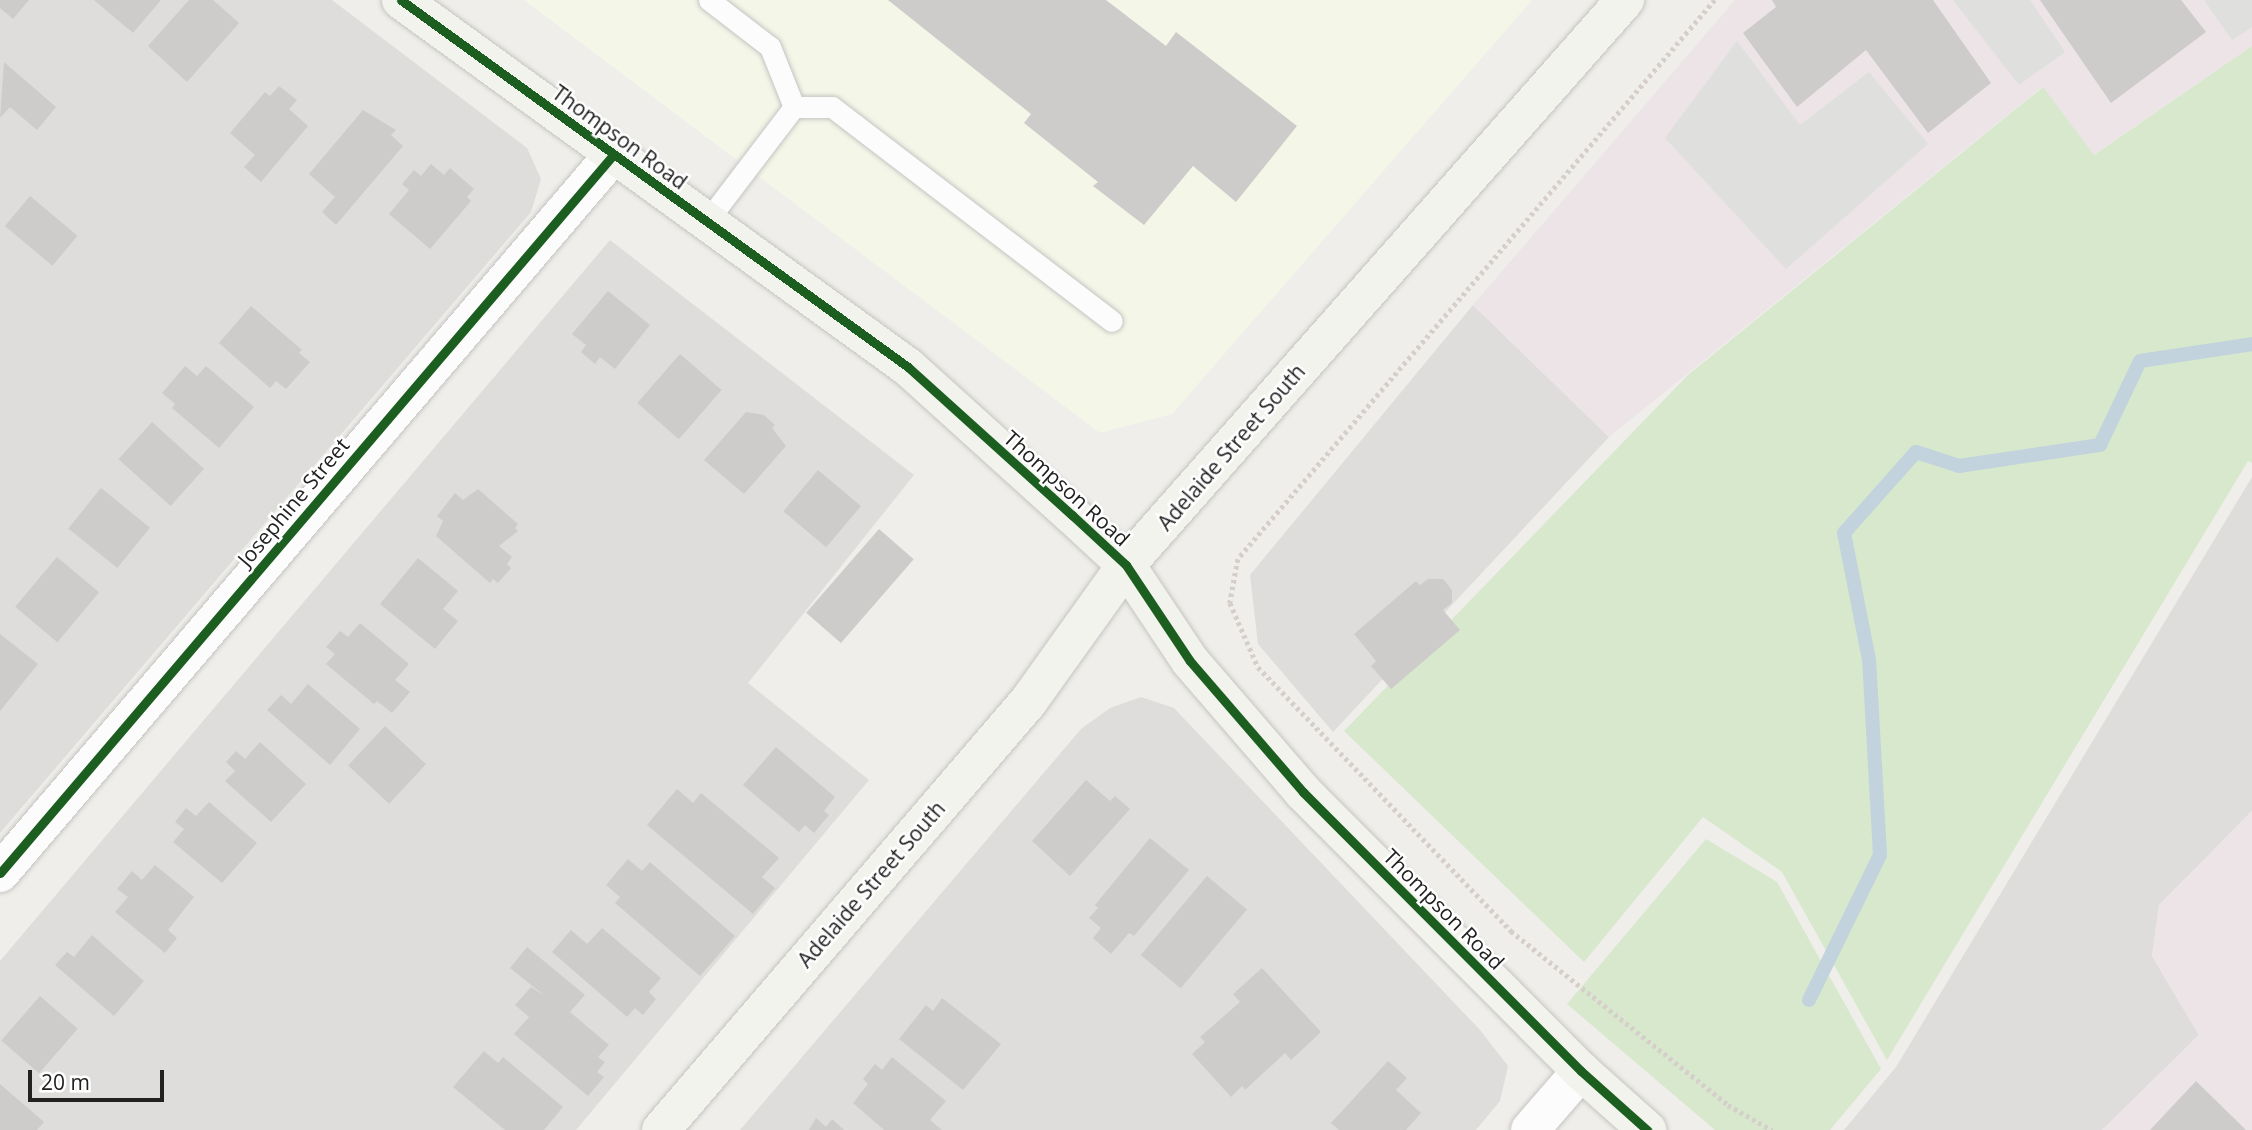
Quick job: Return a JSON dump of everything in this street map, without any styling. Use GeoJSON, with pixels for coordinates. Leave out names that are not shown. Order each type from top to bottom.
{"type":"FeatureCollection","features":[{"type":"Feature","properties":{"kind":"street","name":"Thompson Road"},"geometry":{"type":"LineString","coordinates":[[401,0],[908,367],[1126,565],[1190,662],[1303,792],[1581,1071],[1647,1130]]}},
{"type":"Feature","properties":{"kind":"street","name":"Adelaide Street South"},"geometry":{"type":"LineString","coordinates":[[661,1130],[1028,702],[1126,565],[1625,0]]}},
{"type":"Feature","properties":{"kind":"street","name":"Josephine Street"},"geometry":{"type":"LineString","coordinates":[[0,873],[613,155]]}},
{"type":"Feature","properties":{"kind":"street"},"geometry":{"type":"LineString","coordinates":[[1530,1130],[1581,1071]]}},
{"type":"Feature","properties":{"kind":"lane"},"geometry":{"type":"LineString","coordinates":[[709,0],[770,47],[794,107]]}},
{"type":"Feature","properties":{"kind":"lane"},"geometry":{"type":"LineString","coordinates":[[707,221],[794,107]]}},
{"type":"Feature","properties":{"kind":"lane"},"geometry":{"type":"LineString","coordinates":[[794,107],[832,107],[1112,321]]}},
{"type":"Feature","properties":{"kind":"path"},"geometry":{"type":"LineString","coordinates":[[1714,0],[1238,559],[1230,603],[1258,667],[1511,931],[1728,1105],[1772,1130]]}},
{"type":"Feature","properties":{"kind":"shaded area"},"geometry":{"type":"Polygon","coordinates":[[[0,0],[332,0],[527,148],[541,179],[531,212],[0,833],[0,0]]]}},
{"type":"Feature","properties":{"kind":"shaded area"},"geometry":{"type":"Polygon","coordinates":[[[524,0],[1532,0],[1172,414],[1100,433],[524,0]]]}},
{"type":"Feature","properties":{"kind":"shaded area"},"geometry":{"type":"Polygon","coordinates":[[[1735,0],[2252,0],[2252,46],[2093,155],[2042,87],[1609,437],[1473,305],[1735,0]]]}},
{"type":"Feature","properties":{"kind":"shaded area"},"geometry":{"type":"Polygon","coordinates":[[[1953,0],[2030,0],[2065,52],[2019,85],[1953,0]]]}},
{"type":"Feature","properties":{"kind":"shaded area"},"geometry":{"type":"Polygon","coordinates":[[[2204,0],[2252,0],[2252,27],[2232,40],[2204,0]]]}},
{"type":"Feature","properties":{"kind":"shaded area"},"geometry":{"type":"Polygon","coordinates":[[[1737,41],[1800,125],[1869,72],[1928,144],[1786,269],[1665,138],[1737,41]]]}},
{"type":"Feature","properties":{"kind":"shaded area"},"geometry":{"type":"Polygon","coordinates":[[[610,240],[914,475],[748,683],[869,780],[576,1130],[0,1130],[0,961],[610,240]]]}},
{"type":"Feature","properties":{"kind":"shaded area"},"geometry":{"type":"Polygon","coordinates":[[[1473,305],[1609,437],[1333,732],[1258,644],[1250,575],[1473,305]]]}},
{"type":"Feature","properties":{"kind":"shaded area"},"geometry":{"type":"Polygon","coordinates":[[[2252,477],[2252,811],[2159,905],[2152,956],[2199,1035],[2102,1130],[1844,1130],[1896,1067],[2252,477]]]}},
{"type":"Feature","properties":{"kind":"shaded area"},"geometry":{"type":"Polygon","coordinates":[[[1141,697],[1174,708],[1480,1030],[1508,1066],[1500,1101],[1476,1130],[740,1130],[1081,729],[1110,708],[1141,697]]]}},
{"type":"Feature","properties":{"kind":"shaded area"},"geometry":{"type":"Polygon","coordinates":[[[2252,811],[2252,1130],[2102,1130],[2199,1035],[2152,956],[2159,905],[2252,811]]]}},
{"type":"Feature","properties":{"kind":"green space"},"geometry":{"type":"Polygon","coordinates":[[[2252,46],[2252,463],[2248,461],[1887,1060],[1782,872],[1703,817],[1584,962],[1344,731],[1688,375],[2043,87],[2094,155],[2252,46]]]}},
{"type":"Feature","properties":{"kind":"green space"},"geometry":{"type":"Polygon","coordinates":[[[1706,839],[1777,882],[1881,1069],[1830,1130],[1715,1130],[1567,1004],[1706,839]]]}},
{"type":"Feature","properties":{"kind":"building"},"geometry":{"type":"Polygon","coordinates":[[[0,0],[29,0],[13,19],[0,8],[0,0]]]}},
{"type":"Feature","properties":{"kind":"building"},"geometry":{"type":"Polygon","coordinates":[[[94,0],[161,0],[133,33],[94,0]]]}},
{"type":"Feature","properties":{"kind":"building"},"geometry":{"type":"Polygon","coordinates":[[[189,0],[213,0],[239,23],[187,82],[148,46],[189,0]]]}},
{"type":"Feature","properties":{"kind":"building"},"geometry":{"type":"Polygon","coordinates":[[[888,0],[1106,0],[1166,46],[1176,32],[1297,126],[1236,202],[1193,166],[1144,225],[1093,186],[1098,182],[1024,123],[1031,114],[888,0]]]}},
{"type":"Feature","properties":{"kind":"building"},"geometry":{"type":"Polygon","coordinates":[[[1772,0],[1933,0],[1991,83],[1928,133],[1866,50],[1797,107],[1743,33],[1776,7],[1772,0]]]}},
{"type":"Feature","properties":{"kind":"building"},"geometry":{"type":"Polygon","coordinates":[[[2040,0],[2181,0],[2206,32],[2111,103],[2040,0]]]}},
{"type":"Feature","properties":{"kind":"building"},"geometry":{"type":"Polygon","coordinates":[[[4,62],[56,107],[37,130],[10,107],[0,118],[4,62]]]}},
{"type":"Feature","properties":{"kind":"building"},"geometry":{"type":"Polygon","coordinates":[[[279,86],[297,100],[289,109],[308,126],[261,182],[244,167],[255,155],[230,133],[265,92],[270,96],[279,86]]]}},
{"type":"Feature","properties":{"kind":"building"},"geometry":{"type":"Polygon","coordinates":[[[363,110],[396,130],[391,135],[403,146],[336,225],[322,212],[335,197],[309,174],[363,110]]]}},
{"type":"Feature","properties":{"kind":"building"},"geometry":{"type":"Polygon","coordinates":[[[431,164],[444,175],[450,168],[474,189],[467,197],[471,201],[430,249],[389,214],[409,190],[402,184],[414,170],[421,176],[431,164]]]}},
{"type":"Feature","properties":{"kind":"building"},"geometry":{"type":"Polygon","coordinates":[[[30,196],[77,236],[52,266],[5,226],[30,196]]]}},
{"type":"Feature","properties":{"kind":"building"},"geometry":{"type":"Polygon","coordinates":[[[608,291],[650,325],[615,369],[600,357],[595,364],[581,352],[586,345],[572,334],[608,291]]]}},
{"type":"Feature","properties":{"kind":"building"},"geometry":{"type":"Polygon","coordinates":[[[251,306],[302,350],[299,353],[310,362],[286,389],[276,381],[270,388],[219,343],[251,306]]]}},
{"type":"Feature","properties":{"kind":"building"},"geometry":{"type":"Polygon","coordinates":[[[680,354],[722,390],[679,439],[637,403],[680,354]]]}},
{"type":"Feature","properties":{"kind":"building"},"geometry":{"type":"Polygon","coordinates":[[[185,366],[197,376],[206,366],[254,407],[219,448],[172,408],[175,404],[162,393],[185,366]]]}},
{"type":"Feature","properties":{"kind":"building"},"geometry":{"type":"Polygon","coordinates":[[[746,412],[764,415],[775,425],[772,428],[786,446],[744,494],[704,460],[746,412]]]}},
{"type":"Feature","properties":{"kind":"building"},"geometry":{"type":"Polygon","coordinates":[[[152,422],[204,469],[171,506],[119,459],[152,422]]]}},
{"type":"Feature","properties":{"kind":"building"},"geometry":{"type":"Polygon","coordinates":[[[818,470],[861,506],[826,547],[783,511],[818,470]]]}},
{"type":"Feature","properties":{"kind":"building"},"geometry":{"type":"Polygon","coordinates":[[[101,488],[150,528],[117,568],[68,528],[101,488]]]}},
{"type":"Feature","properties":{"kind":"building"},"geometry":{"type":"Polygon","coordinates":[[[478,489],[518,524],[515,528],[518,531],[499,546],[512,557],[507,564],[511,568],[498,583],[493,579],[490,583],[436,536],[443,521],[437,516],[455,493],[463,500],[478,489]]]}},
{"type":"Feature","properties":{"kind":"building"},"geometry":{"type":"Polygon","coordinates":[[[879,529],[914,559],[841,643],[806,613],[879,529]]]}},
{"type":"Feature","properties":{"kind":"building"},"geometry":{"type":"Polygon","coordinates":[[[57,557],[99,592],[57,642],[15,607],[57,557]]]}},
{"type":"Feature","properties":{"kind":"building"},"geometry":{"type":"Polygon","coordinates":[[[418,558],[458,591],[443,609],[458,621],[435,649],[380,604],[418,558]]]}},
{"type":"Feature","properties":{"kind":"building"},"geometry":{"type":"Polygon","coordinates":[[[1428,579],[1443,579],[1452,590],[1452,603],[1443,610],[1460,630],[1391,689],[1371,666],[1376,661],[1354,634],[1416,581],[1420,585],[1428,579]]]}},
{"type":"Feature","properties":{"kind":"building"},"geometry":{"type":"Polygon","coordinates":[[[360,623],[409,664],[395,680],[410,692],[392,713],[377,701],[374,704],[326,664],[335,654],[326,647],[340,631],[348,637],[360,623]]]}},
{"type":"Feature","properties":{"kind":"building"},"geometry":{"type":"Polygon","coordinates":[[[0,634],[38,664],[0,711],[0,634]]]}},
{"type":"Feature","properties":{"kind":"building"},"geometry":{"type":"Polygon","coordinates":[[[308,684],[360,729],[330,765],[267,710],[281,695],[291,704],[308,684]]]}},
{"type":"Feature","properties":{"kind":"building"},"geometry":{"type":"Polygon","coordinates":[[[385,726],[426,764],[389,804],[348,765],[385,726]]]}},
{"type":"Feature","properties":{"kind":"building"},"geometry":{"type":"Polygon","coordinates":[[[260,742],[306,784],[271,822],[225,781],[235,771],[226,762],[236,751],[245,759],[260,742]]]}},
{"type":"Feature","properties":{"kind":"building"},"geometry":{"type":"Polygon","coordinates":[[[776,747],[835,797],[824,811],[829,815],[814,833],[805,825],[799,832],[743,785],[776,747]]]}},
{"type":"Feature","properties":{"kind":"building"},"geometry":{"type":"Polygon","coordinates":[[[1086,780],[1110,801],[1115,796],[1130,809],[1070,876],[1032,841],[1086,780]]]}},
{"type":"Feature","properties":{"kind":"building"},"geometry":{"type":"Polygon","coordinates":[[[677,789],[693,803],[701,793],[779,858],[762,877],[775,888],[753,914],[647,825],[677,789]]]}},
{"type":"Feature","properties":{"kind":"building"},"geometry":{"type":"Polygon","coordinates":[[[209,802],[257,843],[222,883],[173,842],[184,829],[175,822],[186,808],[196,816],[209,802]]]}},
{"type":"Feature","properties":{"kind":"building"},"geometry":{"type":"Polygon","coordinates":[[[1150,838],[1189,870],[1134,936],[1129,933],[1111,954],[1093,938],[1101,928],[1089,918],[1098,908],[1095,905],[1150,838]]]}},
{"type":"Feature","properties":{"kind":"building"},"geometry":{"type":"Polygon","coordinates":[[[628,859],[642,871],[650,862],[735,936],[700,976],[615,903],[620,897],[606,885],[628,859]]]}},
{"type":"Feature","properties":{"kind":"building"},"geometry":{"type":"Polygon","coordinates":[[[155,865],[194,897],[168,930],[177,938],[165,953],[115,912],[128,897],[117,889],[132,871],[142,880],[155,865]]]}},
{"type":"Feature","properties":{"kind":"building"},"geometry":{"type":"Polygon","coordinates":[[[1207,876],[1247,909],[1181,988],[1141,955],[1207,876]]]}},
{"type":"Feature","properties":{"kind":"building"},"geometry":{"type":"Polygon","coordinates":[[[602,928],[661,978],[649,992],[656,999],[643,1015],[635,1008],[627,1017],[552,952],[571,930],[587,944],[602,928]]]}},
{"type":"Feature","properties":{"kind":"building"},"geometry":{"type":"Polygon","coordinates":[[[92,935],[144,981],[114,1016],[55,965],[67,952],[74,957],[92,935]]]}},
{"type":"Feature","properties":{"kind":"building"},"geometry":{"type":"Polygon","coordinates":[[[527,947],[585,995],[570,1012],[609,1045],[598,1057],[605,1062],[597,1072],[604,1077],[588,1096],[514,1034],[529,1017],[515,1005],[531,987],[545,996],[510,968],[527,947]]]}},
{"type":"Feature","properties":{"kind":"building"},"geometry":{"type":"Polygon","coordinates":[[[1262,968],[1321,1032],[1291,1060],[1285,1053],[1245,1090],[1242,1086],[1231,1097],[1192,1054],[1205,1042],[1200,1037],[1240,1002],[1233,994],[1262,968]]]}},
{"type":"Feature","properties":{"kind":"building"},"geometry":{"type":"Polygon","coordinates":[[[40,996],[78,1029],[39,1073],[1,1041],[40,996]]]}},
{"type":"Feature","properties":{"kind":"building"},"geometry":{"type":"Polygon","coordinates":[[[942,998],[1001,1044],[963,1090],[899,1039],[926,1005],[933,1011],[942,998]]]}},
{"type":"Feature","properties":{"kind":"building"},"geometry":{"type":"Polygon","coordinates":[[[484,1051],[498,1063],[503,1057],[563,1107],[544,1130],[505,1130],[453,1087],[484,1051]]]}},
{"type":"Feature","properties":{"kind":"building"},"geometry":{"type":"Polygon","coordinates":[[[892,1057],[946,1101],[930,1120],[942,1130],[884,1130],[853,1103],[868,1084],[863,1079],[875,1064],[882,1070],[892,1057]]]}},
{"type":"Feature","properties":{"kind":"building"},"geometry":{"type":"Polygon","coordinates":[[[1388,1061],[1407,1078],[1396,1090],[1421,1113],[1406,1130],[1339,1130],[1331,1123],[1388,1061]]]}},
{"type":"Feature","properties":{"kind":"building"},"geometry":{"type":"Polygon","coordinates":[[[2196,1081],[2246,1130],[2150,1130],[2196,1081]]]}},
{"type":"Feature","properties":{"kind":"building"},"geometry":{"type":"Polygon","coordinates":[[[0,1084],[44,1122],[37,1130],[0,1130],[0,1084]]]}},
{"type":"Feature","properties":{"kind":"building"},"geometry":{"type":"Polygon","coordinates":[[[816,1118],[826,1127],[832,1119],[844,1130],[809,1130],[816,1118]]]}},
{"type":"Feature","properties":{"kind":"waterway"},"geometry":{"type":"LineString","coordinates":[[1809,1000],[1880,855],[1869,660],[1844,533],[1916,452],[1959,466],[2100,445],[2140,361],[2252,344]]}},
{"type":"Feature","properties":{"kind":"cycle path"},"geometry":{"type":"LineString","coordinates":[[401,0],[908,367],[1072,515],[1126,565],[1190,661],[1303,792],[1581,1071],[1647,1130]]}},
{"type":"Feature","properties":{"kind":"cycle path"},"geometry":{"type":"LineString","coordinates":[[0,873],[613,155]]}}]}
